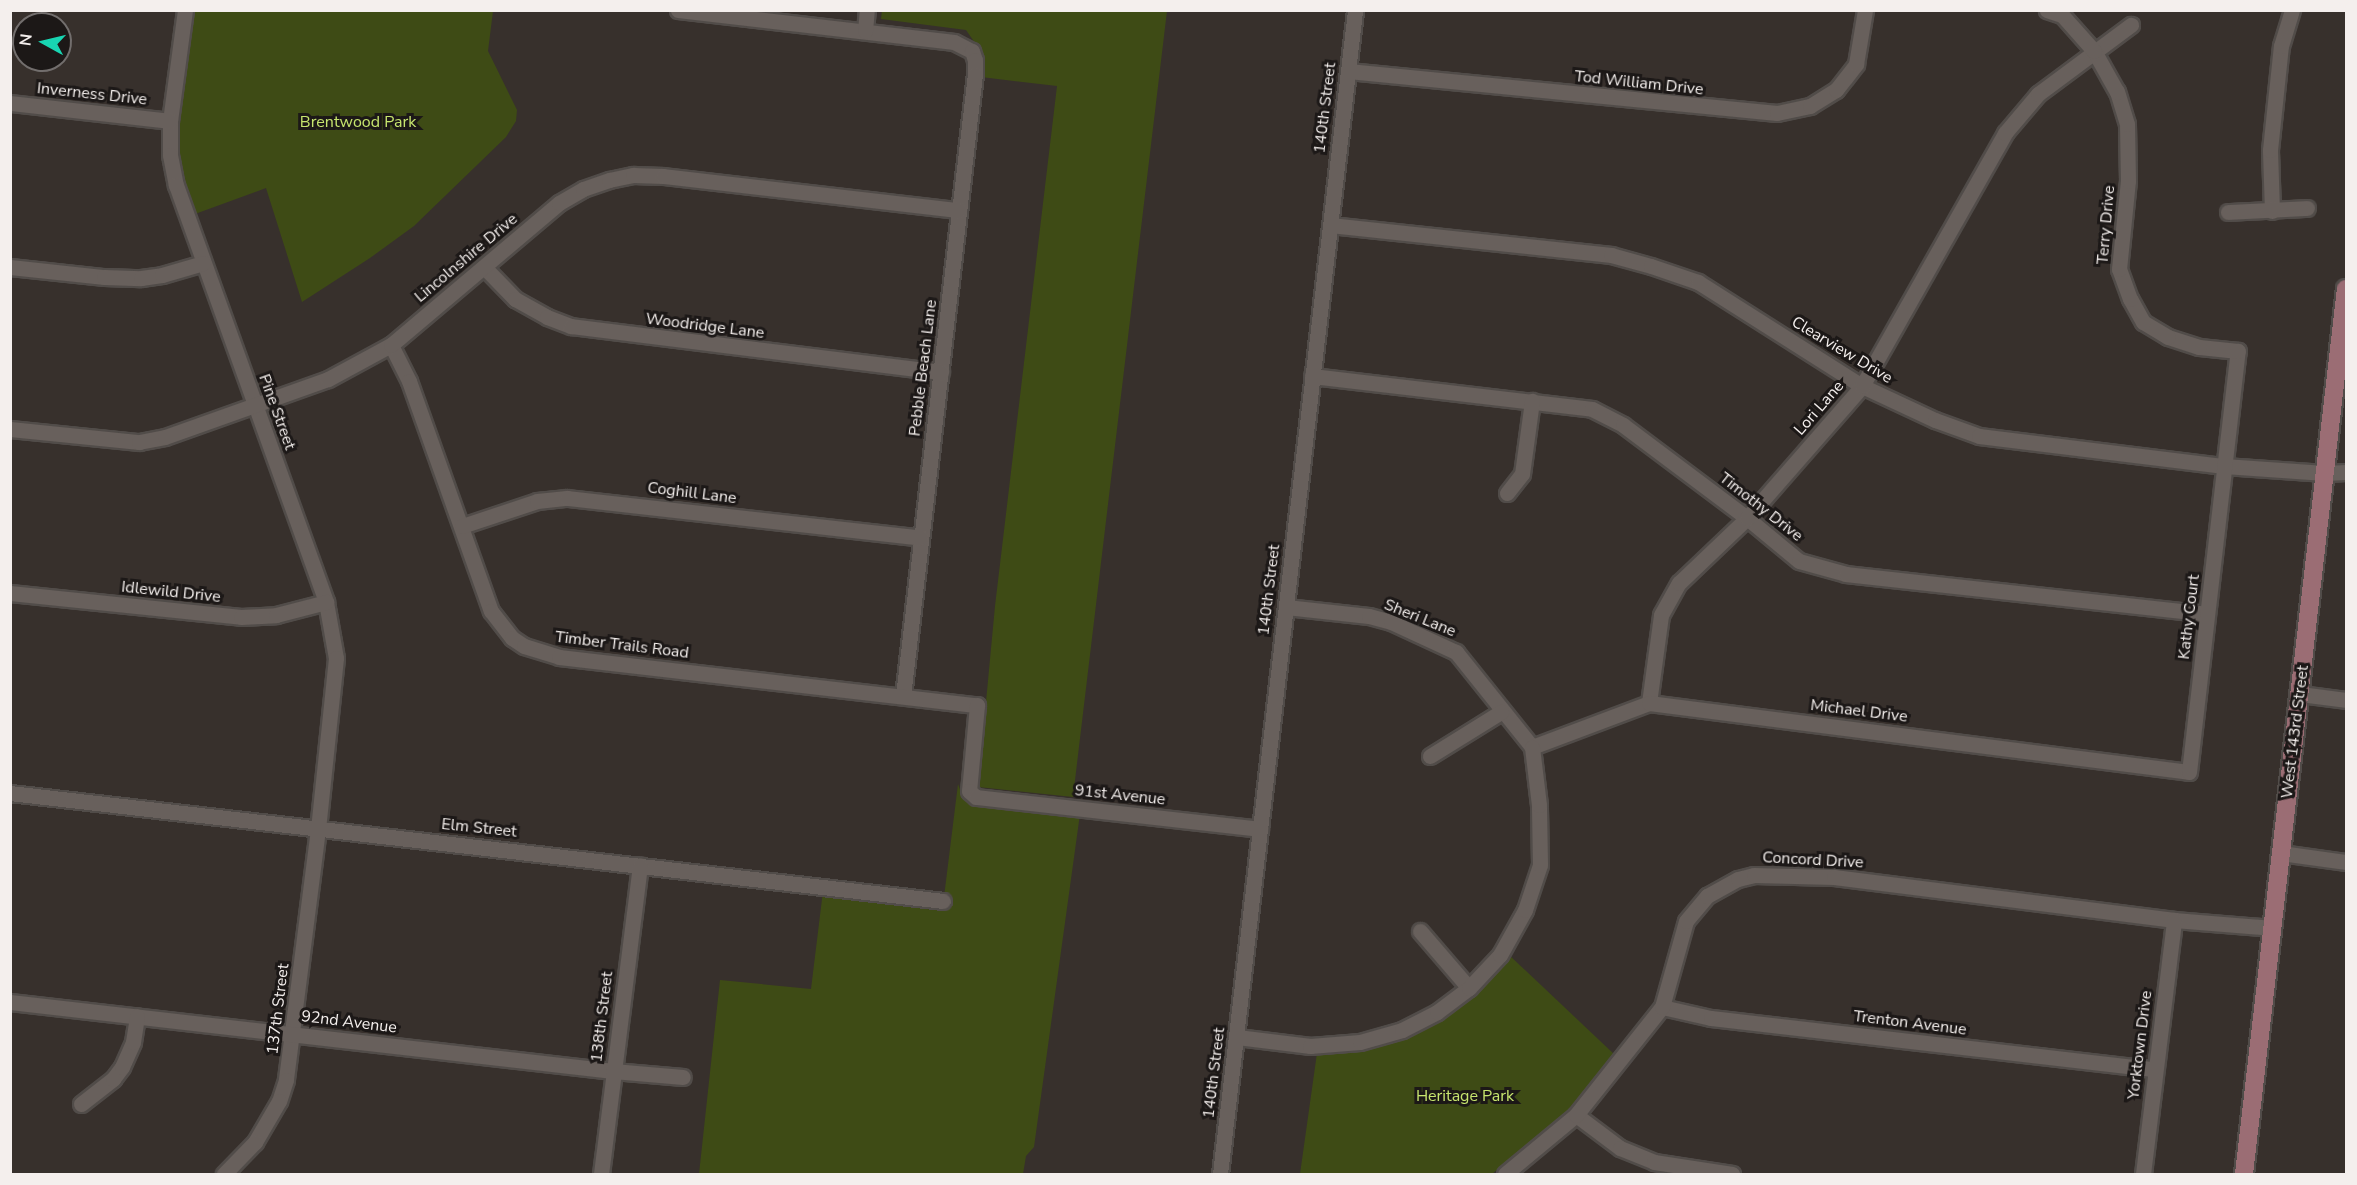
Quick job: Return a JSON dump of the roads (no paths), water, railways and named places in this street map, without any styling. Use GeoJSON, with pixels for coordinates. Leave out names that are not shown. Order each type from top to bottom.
{"type":"FeatureCollection","features":[{"type":"Feature","properties":{"kind":"main road","name":"West 143rd Street"},"geometry":{"type":"LineString","coordinates":[[2244,1174],[2346,289]]}},
{"type":"Feature","properties":{"kind":"street","name":"Pine Street"},"geometry":{"type":"LineString","coordinates":[[185,10],[170,121],[170,155],[176,184],[326,602],[336,658],[318,829]]}},
{"type":"Feature","properties":{"kind":"street"},"geometry":{"type":"LineString","coordinates":[[678,10],[865,31],[867,10]]}},
{"type":"Feature","properties":{"kind":"street","name":"140th Street"},"geometry":{"type":"LineString","coordinates":[[1220,1174],[1354,10]]}},
{"type":"Feature","properties":{"kind":"street","name":"Tod William Drive"},"geometry":{"type":"LineString","coordinates":[[1348,71],[1777,113],[1810,106],[1836,90],[1856,64],[1865,10]]}},
{"type":"Feature","properties":{"kind":"street","name":"Terry Drive"},"geometry":{"type":"LineString","coordinates":[[2047,10],[2062,15],[2094,51],[2117,92],[2127,124],[2128,181],[2119,268],[2130,299],[2143,322],[2169,337],[2199,347],[2238,351],[2224,466]]}},
{"type":"Feature","properties":{"kind":"street"},"geometry":{"type":"LineString","coordinates":[[2272,211],[2270,150],[2281,46],[2292,10]]}},
{"type":"Feature","properties":{"kind":"street","name":"Lori Lane"},"geometry":{"type":"LineString","coordinates":[[1649,703],[1661,615],[1679,584],[1747,518],[1862,386],[2005,133],[2038,94],[2132,25]]}},
{"type":"Feature","properties":{"kind":"street","name":"Pebble Beach Lane"},"geometry":{"type":"LineString","coordinates":[[865,31],[954,42],[967,47],[975,60],[903,696]]}},
{"type":"Feature","properties":{"kind":"street","name":"Inverness Drive"},"geometry":{"type":"LineString","coordinates":[[10,103],[170,121]]}},
{"type":"Feature","properties":{"kind":"street","name":"Lincolnshire Drive"},"geometry":{"type":"LineString","coordinates":[[10,429],[139,442],[165,438],[328,379],[391,345],[559,203],[583,189],[633,175],[663,176],[959,210]]}},
{"type":"Feature","properties":{"kind":"street"},"geometry":{"type":"LineString","coordinates":[[2228,212],[2307,208]]}},
{"type":"Feature","properties":{"kind":"street","name":"Clearview Drive"},"geometry":{"type":"LineString","coordinates":[[1330,225],[1611,255],[1651,266],[1698,282],[1862,386],[1979,436],[2224,466],[2325,473],[2346,472]]}},
{"type":"Feature","properties":{"kind":"street"},"geometry":{"type":"LineString","coordinates":[[10,267],[104,277],[141,278],[162,275],[203,263]]}},
{"type":"Feature","properties":{"kind":"street","name":"Woodridge Lane"},"geometry":{"type":"LineString","coordinates":[[484,267],[515,299],[571,327],[941,372]]}},
{"type":"Feature","properties":{"kind":"street","name":"Timber Trails Road"},"geometry":{"type":"LineString","coordinates":[[391,345],[410,381],[496,620],[512,638],[540,653],[977,705],[969,791],[976,797]]}},
{"type":"Feature","properties":{"kind":"street","name":"Timothy Drive"},"geometry":{"type":"LineString","coordinates":[[1312,376],[1592,409],[1623,425],[1747,518],[1799,561],[1846,574],[2207,614]]}},
{"type":"Feature","properties":{"kind":"street"},"geometry":{"type":"LineString","coordinates":[[1507,493],[1521,474],[1532,401]]}},
{"type":"Feature","properties":{"kind":"street","name":"Kathy Court"},"geometry":{"type":"LineString","coordinates":[[2189,772],[2224,466]]}},
{"type":"Feature","properties":{"kind":"street","name":"Coghill Lane"},"geometry":{"type":"LineString","coordinates":[[462,526],[537,501],[567,498],[921,538]]}},
{"type":"Feature","properties":{"kind":"street","name":"Idlewild Drive"},"geometry":{"type":"LineString","coordinates":[[10,592],[241,617],[276,615],[326,602]]}},
{"type":"Feature","properties":{"kind":"street","name":"Sheri Lane"},"geometry":{"type":"LineString","coordinates":[[1286,606],[1347,613],[1391,622],[1456,652],[1532,747]]}},
{"type":"Feature","properties":{"kind":"street"},"geometry":{"type":"LineString","coordinates":[[2300,694],[2346,700]]}},
{"type":"Feature","properties":{"kind":"street","name":"Michael Drive"},"geometry":{"type":"LineString","coordinates":[[1532,747],[1649,703],[2189,772]]}},
{"type":"Feature","properties":{"kind":"street"},"geometry":{"type":"LineString","coordinates":[[1430,756],[1502,712]]}},
{"type":"Feature","properties":{"kind":"street"},"geometry":{"type":"LineString","coordinates":[[1237,1037],[1310,1046],[1360,1042],[1402,1030],[1437,1012],[1469,988],[1500,955],[1525,910],[1540,866],[1539,805],[1532,747]]}},
{"type":"Feature","properties":{"kind":"street","name":"Elm Street"},"geometry":{"type":"LineString","coordinates":[[10,793],[640,864],[943,901]]}},
{"type":"Feature","properties":{"kind":"street","name":"91st Avenue"},"geometry":{"type":"LineString","coordinates":[[976,797],[1260,829]]}},
{"type":"Feature","properties":{"kind":"street","name":"137th Street"},"geometry":{"type":"LineString","coordinates":[[224,1174],[255,1142],[279,1101],[288,1070],[318,829]]}},
{"type":"Feature","properties":{"kind":"street"},"geometry":{"type":"LineString","coordinates":[[2282,853],[2346,862]]}},
{"type":"Feature","properties":{"kind":"street","name":"138th Street"},"geometry":{"type":"LineString","coordinates":[[601,1174],[640,864]]}},
{"type":"Feature","properties":{"kind":"street","name":"Concord Drive"},"geometry":{"type":"LineString","coordinates":[[1505,1174],[1576,1115],[1662,1007],[1680,936],[1695,908],[1721,887],[1754,875],[1834,877],[2174,920],[2273,928]]}},
{"type":"Feature","properties":{"kind":"street","name":"Yorktown Drive"},"geometry":{"type":"LineString","coordinates":[[2143,1174],[2174,920]]}},
{"type":"Feature","properties":{"kind":"street"},"geometry":{"type":"LineString","coordinates":[[1420,930],[1469,988]]}},
{"type":"Feature","properties":{"kind":"street","name":"92nd Avenue"},"geometry":{"type":"LineString","coordinates":[[10,1002],[683,1077]]}},
{"type":"Feature","properties":{"kind":"street","name":"Trenton Avenue"},"geometry":{"type":"LineString","coordinates":[[1662,1007],[1711,1018],[2155,1069]]}},
{"type":"Feature","properties":{"kind":"street"},"geometry":{"type":"LineString","coordinates":[[81,1104],[113,1079],[122,1067],[133,1042],[137,1016]]}},
{"type":"Feature","properties":{"kind":"street"},"geometry":{"type":"LineString","coordinates":[[1576,1115],[1620,1148],[1654,1162],[1732,1174]]}},
{"type":"Feature","properties":{"kind":"park label","name":"Brentwood Park"},"geometry":{"type":"Point","coordinates":[358,122]}},
{"type":"Feature","properties":{"kind":"park label","name":"Heritage Park"},"geometry":{"type":"Point","coordinates":[1465,1096]}}]}
